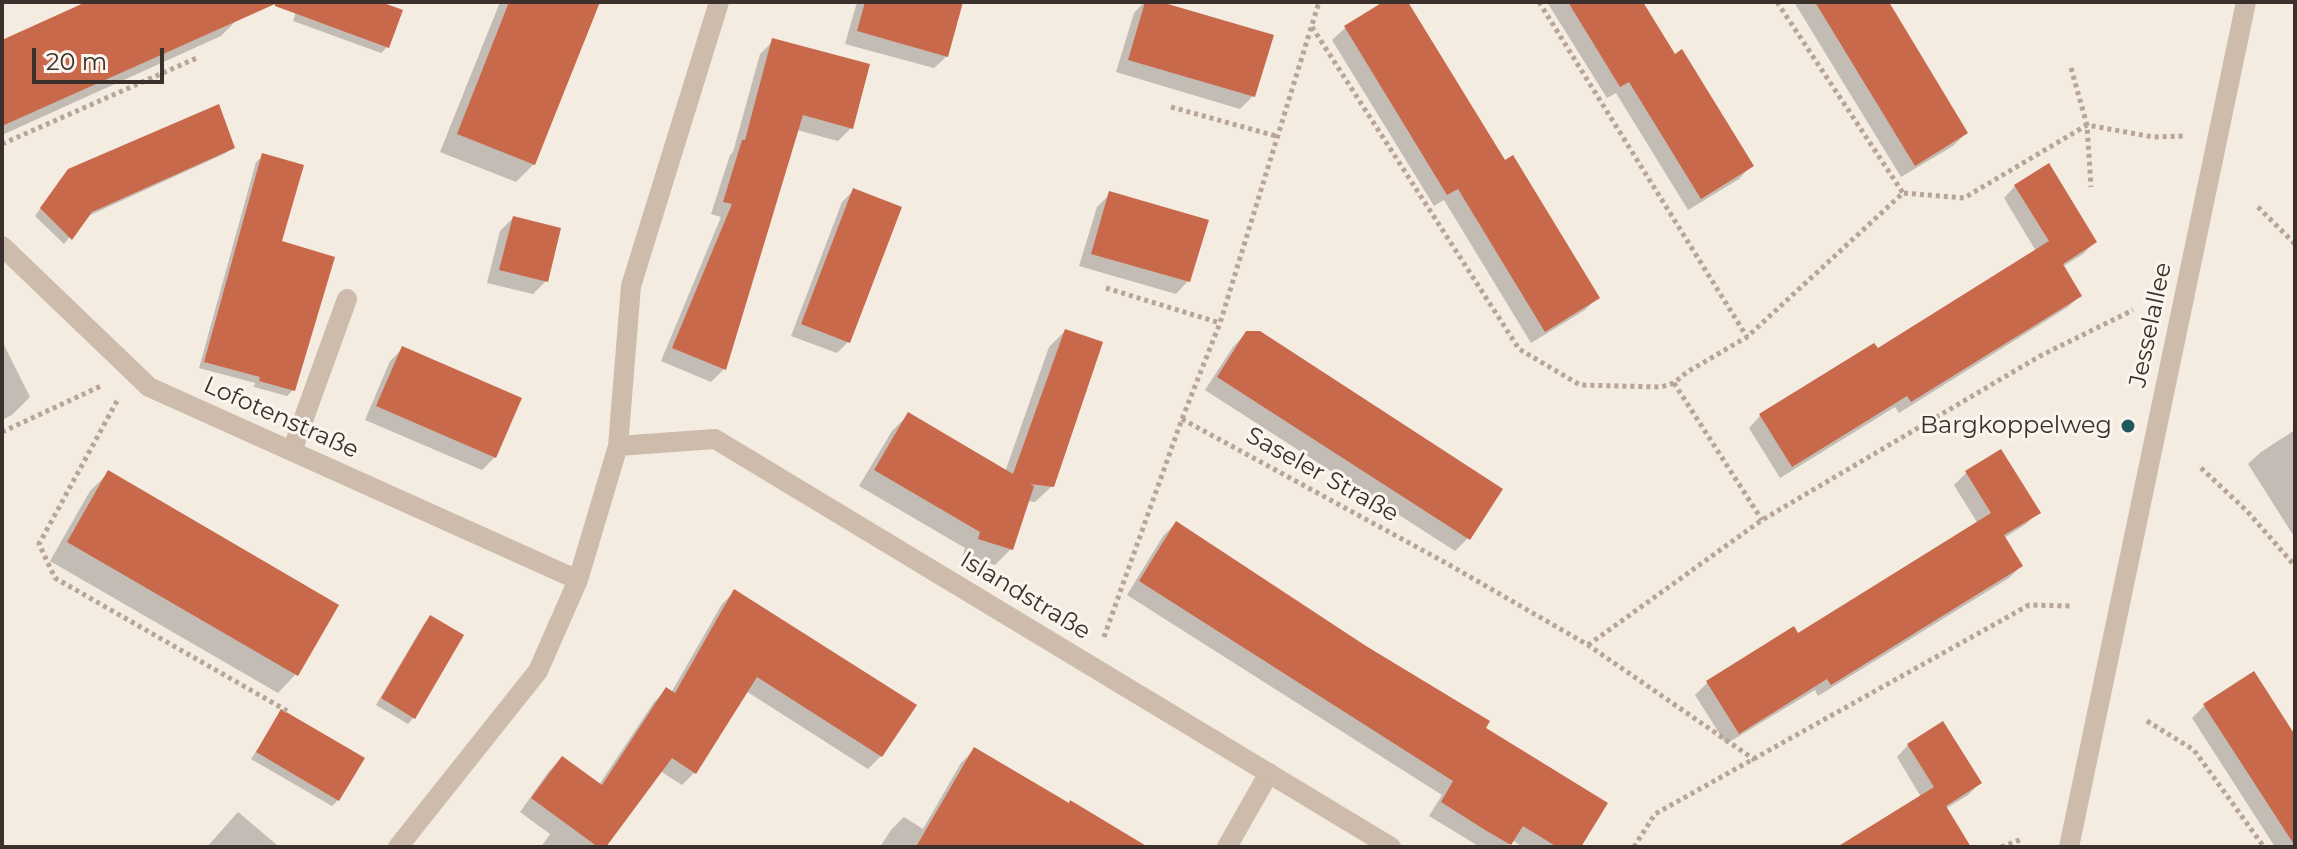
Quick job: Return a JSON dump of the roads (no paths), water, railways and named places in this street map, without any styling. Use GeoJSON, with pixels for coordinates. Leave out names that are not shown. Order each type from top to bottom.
{"type":"FeatureCollection","features":[{"type":"Feature","properties":{"kind":"street"},"geometry":{"type":"LineString","coordinates":[[398,847],[538,671],[578,580],[618,446],[631,286],[719,2]]}},
{"type":"Feature","properties":{"kind":"street","name":"Jesselallee"},"geometry":{"type":"LineString","coordinates":[[2069,847],[2246,2]]}},
{"type":"Feature","properties":{"kind":"street","name":"Lofotenstraße"},"geometry":{"type":"LineString","coordinates":[[2,246],[149,387],[578,580]]}},
{"type":"Feature","properties":{"kind":"street"},"geometry":{"type":"LineString","coordinates":[[292,451],[347,299]]}},
{"type":"Feature","properties":{"kind":"street","name":"Islandstraße"},"geometry":{"type":"LineString","coordinates":[[618,446],[715,439],[1391,847]]}},
{"type":"Feature","properties":{"kind":"street"},"geometry":{"type":"LineString","coordinates":[[1227,847],[1269,773]]}},
{"type":"Feature","properties":{"kind":"place","name":"Bargkoppelweg"},"geometry":{"type":"Point","coordinates":[2128,426]}}]}
